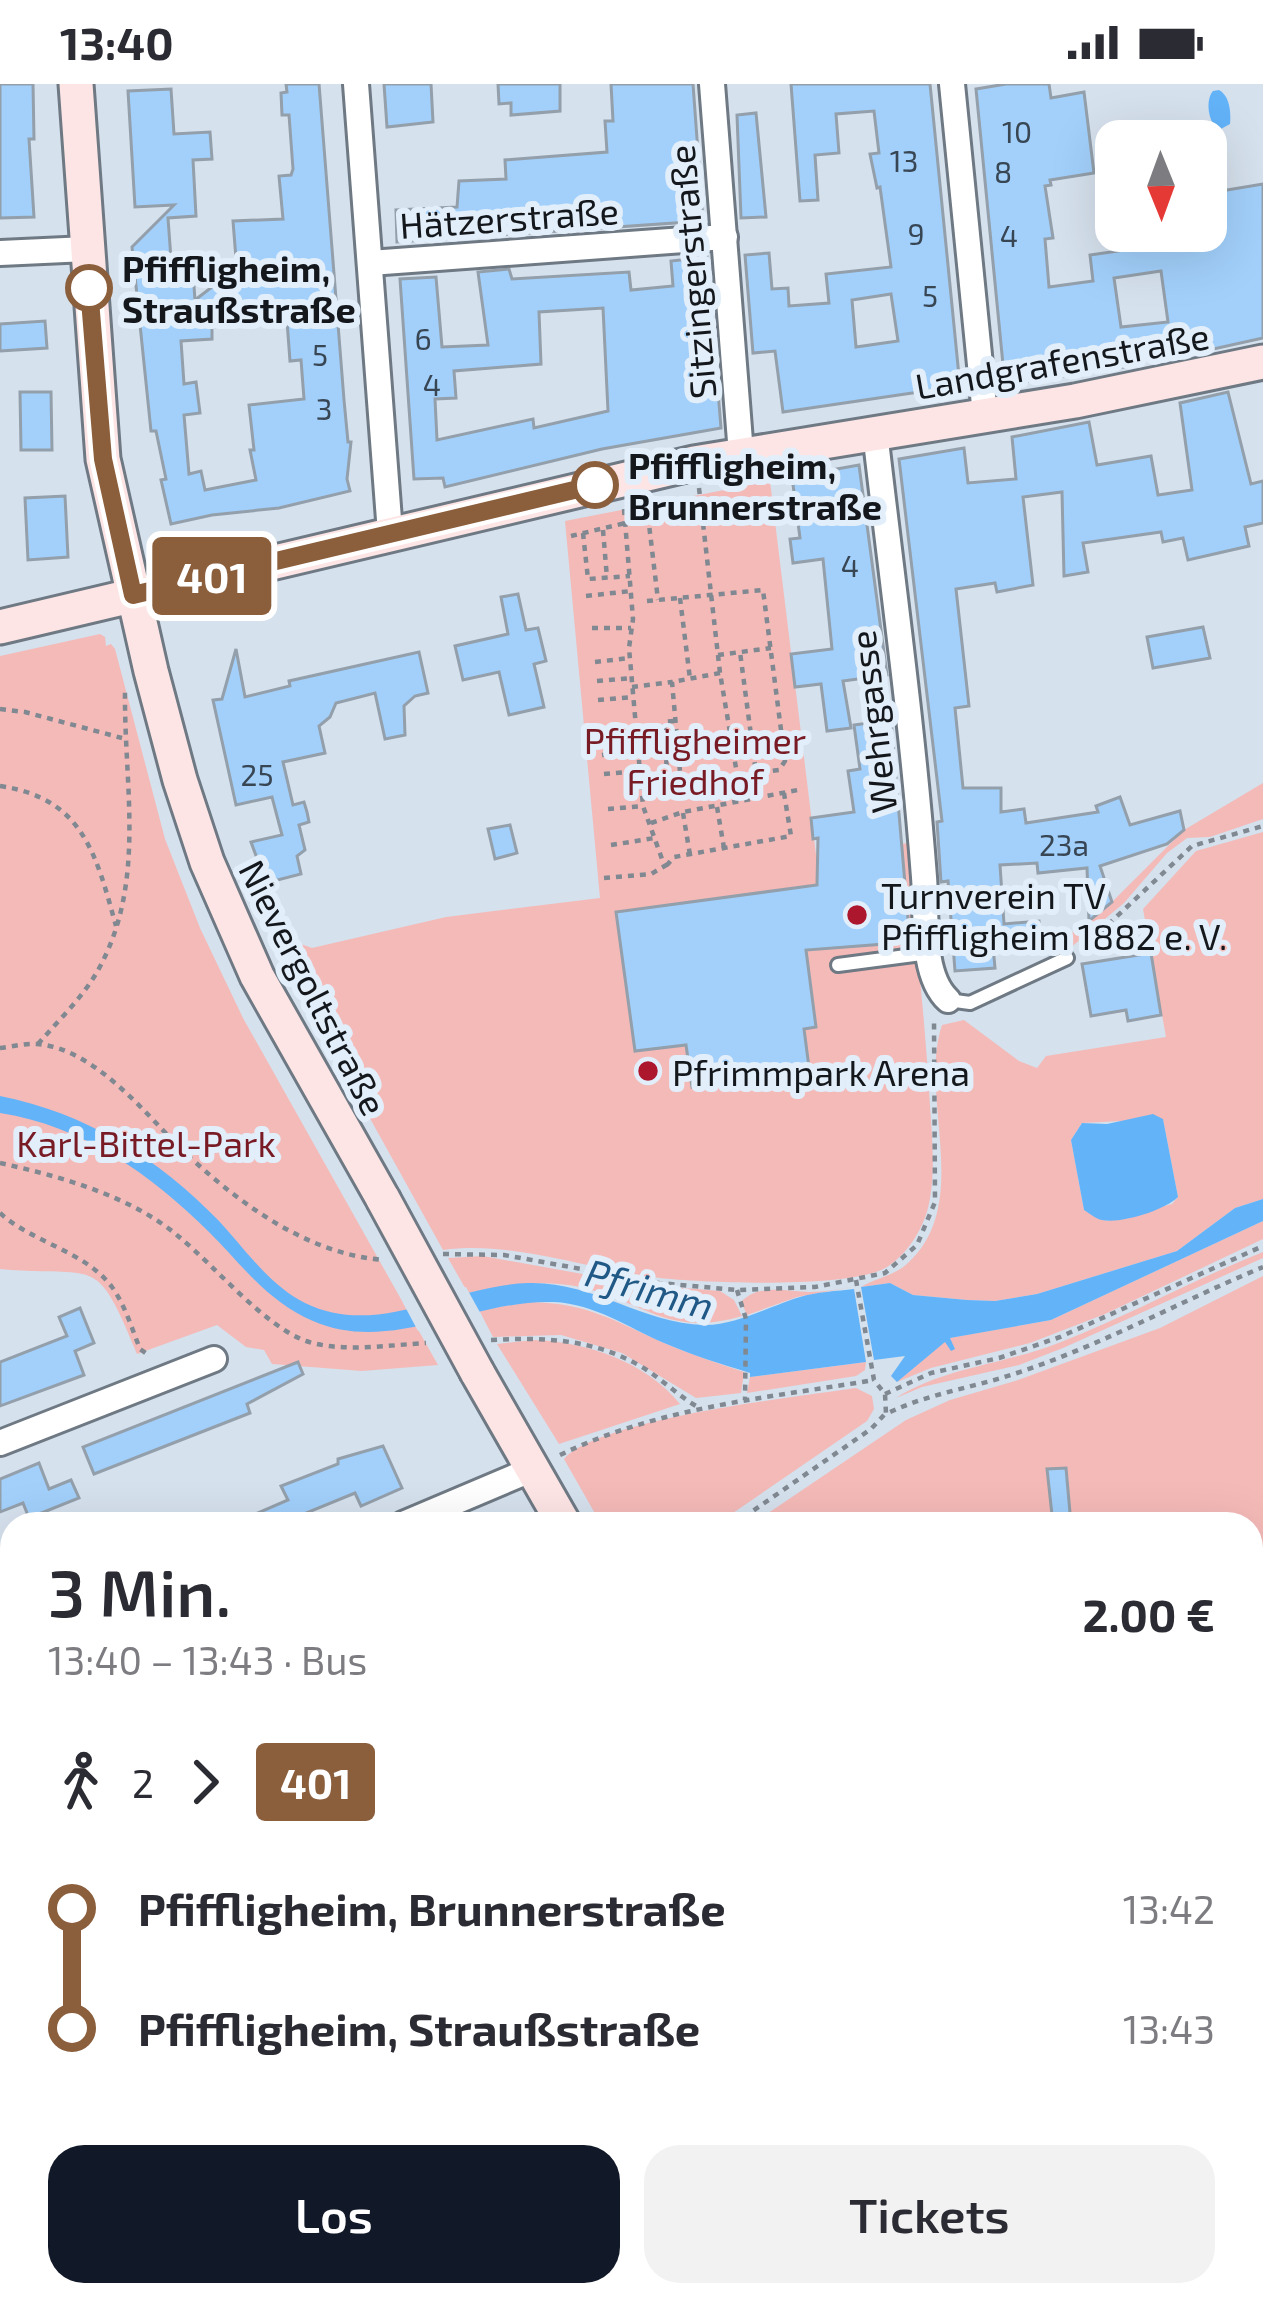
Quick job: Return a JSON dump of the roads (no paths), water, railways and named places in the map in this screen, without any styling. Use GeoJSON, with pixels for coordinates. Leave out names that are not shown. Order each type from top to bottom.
{"type":"FeatureCollection","features":[{"type":"Feature","properties":{"kind":"street","name":"Nievergoltstraße"},"geometry":{"type":"LineString","coordinates":[[76,84],[100,435],[133,595],[180,780],[225,907],[296,1050],[557,1512]]}},
{"type":"Feature","properties":{"kind":"street"},"geometry":{"type":"LineString","coordinates":[[356,84],[391,533]]}},
{"type":"Feature","properties":{"kind":"street","name":"Sitzingerstraße"},"geometry":{"type":"LineString","coordinates":[[712,84],[742,454]]}},
{"type":"Feature","properties":{"kind":"street"},"geometry":{"type":"LineString","coordinates":[[952,84],[985,415]]}},
{"type":"Feature","properties":{"kind":"street","name":"Hätzerstraße"},"geometry":{"type":"LineString","coordinates":[[370,263],[725,237]]}},
{"type":"Feature","properties":{"kind":"street"},"geometry":{"type":"LineString","coordinates":[[0,253],[87,249]]}},
{"type":"Feature","properties":{"kind":"street","name":"Landgrafenstraße"},"geometry":{"type":"LineString","coordinates":[[0,627],[694,463],[1075,401],[1263,362]]}},
{"type":"Feature","properties":{"kind":"street","name":"Wehrgasse"},"geometry":{"type":"LineString","coordinates":[[874,432],[930,953],[934,981],[948,1000]]}},
{"type":"Feature","properties":{"kind":"street"},"geometry":{"type":"LineString","coordinates":[[0,1443],[214,1359]]}},
{"type":"Feature","properties":{"kind":"street"},"geometry":{"type":"LineString","coordinates":[[431,1512],[533,1469]]}},
{"type":"Feature","properties":{"kind":"lane"},"geometry":{"type":"LineString","coordinates":[[838,965],[930,953]]}},
{"type":"Feature","properties":{"kind":"lane"},"geometry":{"type":"LineString","coordinates":[[948,1000],[970,1003],[1066,958]]}},
{"type":"Feature","properties":{"kind":"water"},"geometry":{"type":"Polygon","coordinates":[[[1219,90],[1228,100],[1227,126],[1227,120],[1211,120],[1208,105],[1213,91],[1219,90]]]}},
{"type":"Feature","properties":{"kind":"water"},"geometry":{"type":"Polygon","coordinates":[[[0,1096],[91,1126],[146,1158],[196,1198],[280,1287],[332,1313],[388,1313],[528,1283],[574,1288],[659,1317],[704,1325],[740,1319],[806,1295],[854,1289],[866,1362],[750,1377],[750,1373],[675,1347],[597,1312],[554,1302],[493,1308],[402,1329],[342,1330],[313,1321],[269,1294],[187,1211],[140,1173],[60,1129],[0,1113],[0,1096]]]}},
{"type":"Feature","properties":{"kind":"water"},"geometry":{"type":"Polygon","coordinates":[[[1153,1114],[1163,1119],[1178,1197],[1163,1207],[1110,1221],[1084,1210],[1071,1140],[1082,1123],[1107,1124],[1153,1114]]]}},
{"type":"Feature","properties":{"kind":"water"},"geometry":{"type":"Polygon","coordinates":[[[1263,1199],[1263,1221],[1051,1320],[950,1338],[955,1349],[951,1351],[945,1342],[897,1382],[891,1376],[905,1356],[874,1360],[861,1287],[890,1283],[913,1295],[967,1300],[1037,1294],[1177,1251],[1235,1208],[1263,1199]]]}},
{"type":"Feature","properties":{"kind":"place","name":"Pfiffligheim, Straußstraße"},"geometry":{"type":"Point","coordinates":[89,288]}},
{"type":"Feature","properties":{"kind":"place","name":"Pfiffligheim, Brunnerstraße"},"geometry":{"type":"Point","coordinates":[595,485]}},
{"type":"Feature","properties":{"kind":"place","name":"Turnverein TV Pfiffligheim 1882 e. V."},"geometry":{"type":"Point","coordinates":[857,915]}},
{"type":"Feature","properties":{"kind":"place","name":"Pfrimmpark Arena"},"geometry":{"type":"Point","coordinates":[648,1071]}},
{"type":"Feature","properties":{"kind":"park label","name":"Pfiffligheimer Friedhof"},"geometry":{"type":"Point","coordinates":[695,760]}},
{"type":"Feature","properties":{"kind":"park label","name":"Karl-Bittel-Park"},"geometry":{"type":"Point","coordinates":[146,1142]}},
{"type":"Feature","properties":{"kind":"water label","name":"Pfrimm"},"geometry":{"type":"Point","coordinates":[650,1288]}}]}
